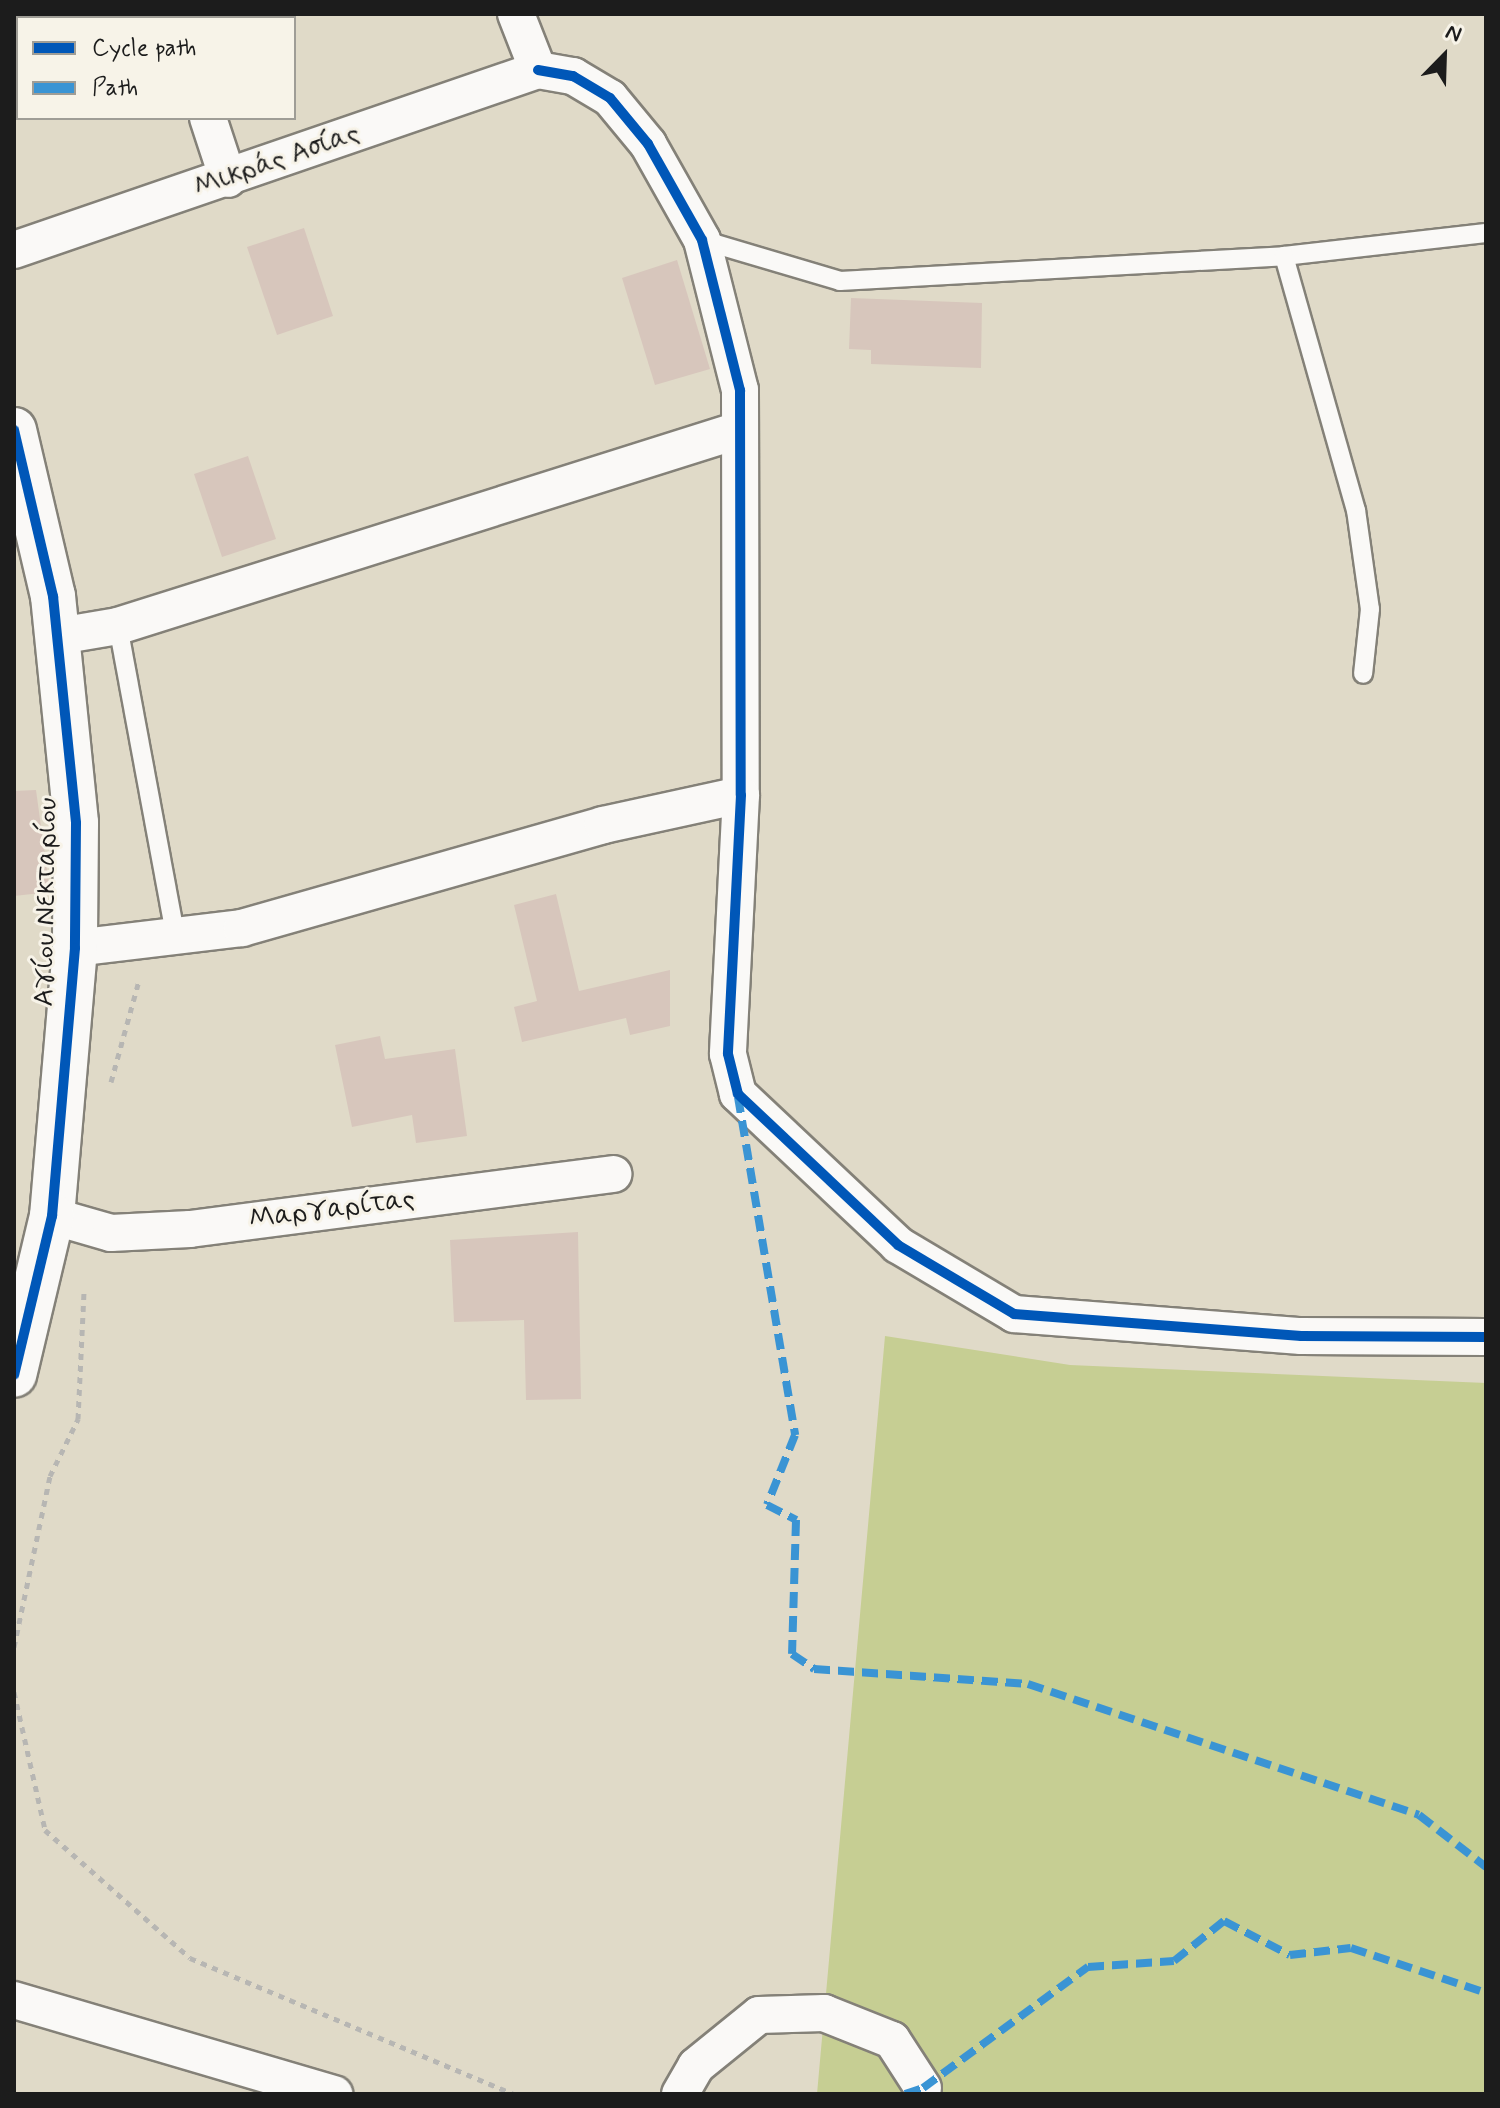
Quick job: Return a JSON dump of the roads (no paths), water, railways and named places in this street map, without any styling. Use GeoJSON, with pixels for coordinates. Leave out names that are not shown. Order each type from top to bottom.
{"type":"FeatureCollection","features":[{"type":"Feature","properties":{"kind":"street"},"geometry":{"type":"LineString","coordinates":[[516,14],[538,70],[573,76],[610,98],[648,144],[702,240],[740,390],[736,431],[741,795],[728,1054],[738,1094],[898,1245],[1014,1314],[1301,1336],[1486,1337]]}},
{"type":"Feature","properties":{"kind":"street","name":"Μικράς Ασίας"},"geometry":{"type":"LineString","coordinates":[[14,250],[538,70]]}},
{"type":"Feature","properties":{"kind":"street"},"geometry":{"type":"LineString","coordinates":[[209,120],[228,179]]}},
{"type":"Feature","properties":{"kind":"street","name":"Αγίου Νεκταρίου"},"geometry":{"type":"LineString","coordinates":[[14,430],[59,636],[76,823],[75,948],[52,1216],[14,1375]]}},
{"type":"Feature","properties":{"kind":"street"},"geometry":{"type":"LineString","coordinates":[[59,636],[118,626],[736,431]]}},
{"type":"Feature","properties":{"kind":"street"},"geometry":{"type":"LineString","coordinates":[[75,948],[176,940],[331,905],[603,825],[741,795]]}},
{"type":"Feature","properties":{"kind":"street","name":"Μαργαρίτας"},"geometry":{"type":"LineString","coordinates":[[52,1216],[111,1233],[190,1229],[613,1174]]}},
{"type":"Feature","properties":{"kind":"street"},"geometry":{"type":"LineString","coordinates":[[14,2000],[334,2094]]}},
{"type":"Feature","properties":{"kind":"street"},"geometry":{"type":"LineString","coordinates":[[680,2094],[696,2066],[759,2015],[824,2013],[892,2040],[923,2088]]}},
{"type":"Feature","properties":{"kind":"lane"},"geometry":{"type":"LineString","coordinates":[[702,240],[840,281],[1284,256],[1486,233]]}},
{"type":"Feature","properties":{"kind":"lane"},"geometry":{"type":"LineString","coordinates":[[1284,256],[1356,510],[1370,609],[1363,674]]}},
{"type":"Feature","properties":{"kind":"lane"},"geometry":{"type":"LineString","coordinates":[[118,626],[176,940]]}}]}
